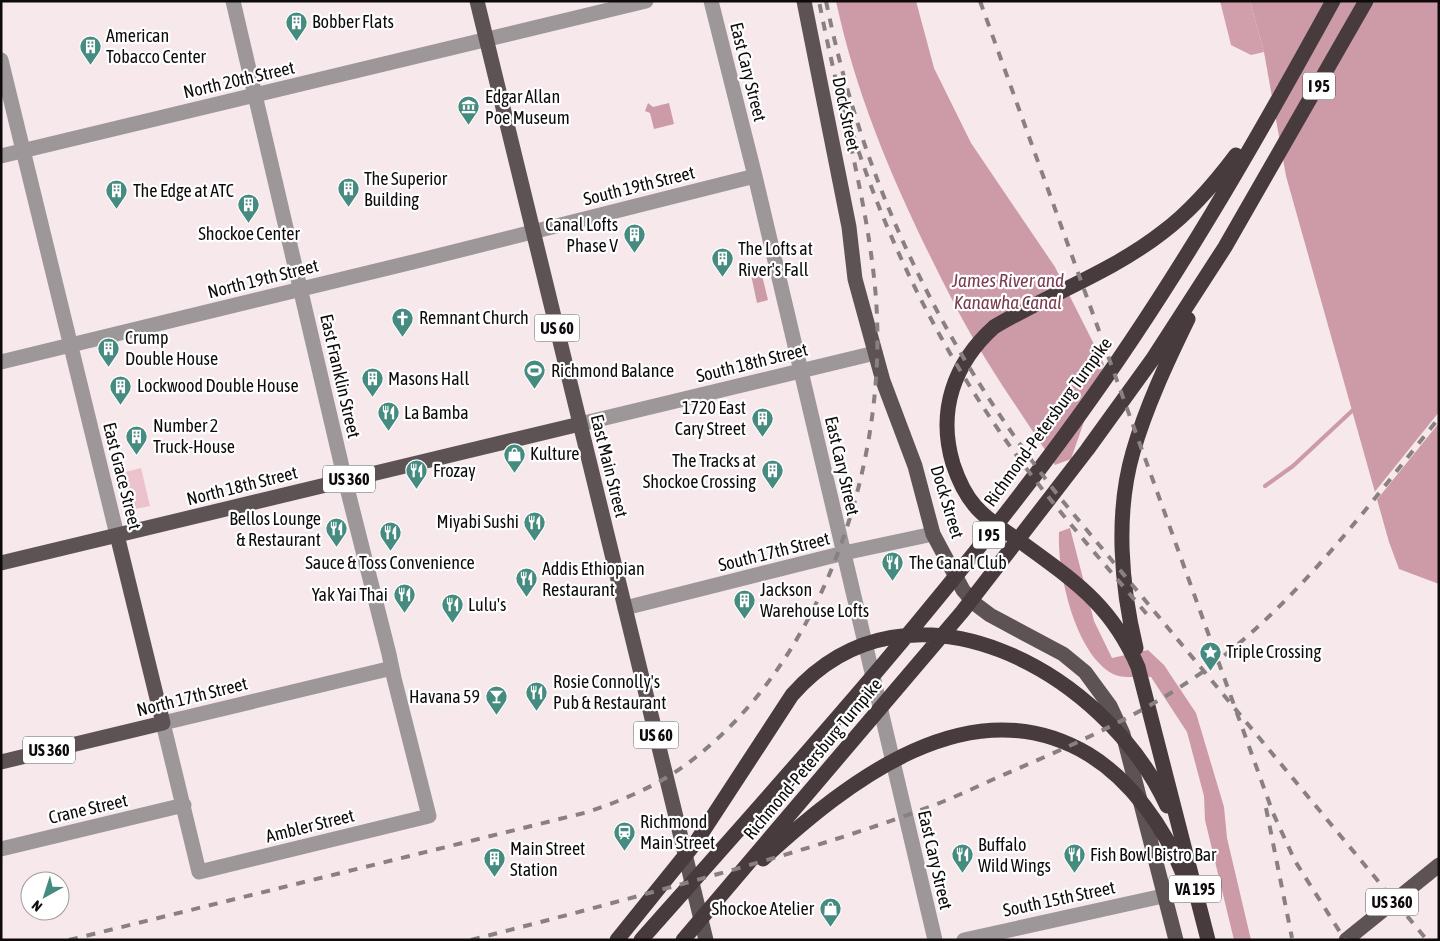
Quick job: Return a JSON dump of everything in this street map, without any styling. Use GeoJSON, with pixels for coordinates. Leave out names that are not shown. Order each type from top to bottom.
{"type":"FeatureCollection","features":[{"type":"Feature","properties":{"kind":"highway","name":"Richmond-Petersburg Turnpike"},"geometry":{"type":"LineString","coordinates":[[642,940],[926,613],[1036,474],[1150,312],[1283,91],[1333,1]]}},
{"type":"Feature","properties":{"kind":"highway","name":"Richmond-Petersburg Turnpike"},"geometry":{"type":"LineString","coordinates":[[683,940],[962,612],[1036,519],[1152,360],[1225,247],[1366,1]]}},
{"type":"Feature","properties":{"kind":"highway"},"geometry":{"type":"LineString","coordinates":[[1207,936],[1138,667],[1128,643],[1114,620],[1096,600],[976,507],[958,477],[950,454],[946,428],[947,411],[957,373],[978,341],[994,327],[1009,318],[1107,268],[1163,232],[1182,215],[1228,166],[1283,91]]}},
{"type":"Feature","properties":{"kind":"highway"},"geometry":{"type":"LineString","coordinates":[[1182,839],[1133,638],[1126,599],[1122,539],[1125,493],[1133,453],[1164,372],[1225,247]]}},
{"type":"Feature","properties":{"kind":"highway"},"geometry":{"type":"LineString","coordinates":[[617,940],[696,842],[792,695],[810,675],[827,662],[849,649],[871,640],[922,633],[950,635],[1009,654],[1058,681],[1086,702],[1112,726],[1138,756],[1158,787],[1182,839]]}},
{"type":"Feature","properties":{"kind":"highway"},"geometry":{"type":"LineString","coordinates":[[714,904],[802,823],[862,778],[895,760],[958,735],[990,729],[1023,730],[1048,736],[1078,748],[1102,763],[1129,788],[1176,857],[1207,936]]}},
{"type":"Feature","properties":{"kind":"highway","name":"VA 195"},"geometry":{"type":"LineString","coordinates":[[1182,839],[1207,936]]}},
{"type":"Feature","properties":{"kind":"main road","name":"East Main Street"},"geometry":{"type":"LineString","coordinates":[[476,1],[706,940]]}},
{"type":"Feature","properties":{"kind":"main road","name":"Dock Street"},"geometry":{"type":"LineString","coordinates":[[804,1],[849,227],[855,279],[883,382],[915,466],[933,534],[963,590],[974,603],[990,615],[1073,662],[1098,687],[1110,706],[1123,734],[1163,896],[1177,937]]}},
{"type":"Feature","properties":{"kind":"main road","name":"North 18th Street"},"geometry":{"type":"LineString","coordinates":[[1,563],[580,424]]}},
{"type":"Feature","properties":{"kind":"main road","name":"East Grace Street"},"geometry":{"type":"LineString","coordinates":[[118,535],[163,723]]}},
{"type":"Feature","properties":{"kind":"main road","name":"North 17th Street"},"geometry":{"type":"LineString","coordinates":[[1,762],[163,723]]}},
{"type":"Feature","properties":{"kind":"main road","name":"US 360"},"geometry":{"type":"LineString","coordinates":[[1346,940],[1439,865]]}},
{"type":"Feature","properties":{"kind":"street","name":"East Franklin Street"},"geometry":{"type":"LineString","coordinates":[[233,1],[345,480],[429,816]]}},
{"type":"Feature","properties":{"kind":"street","name":"North 20th Street"},"geometry":{"type":"LineString","coordinates":[[1,156],[646,1]]}},
{"type":"Feature","properties":{"kind":"street","name":"East Cary Street"},"geometry":{"type":"LineString","coordinates":[[711,1],[755,176],[935,940]]}},
{"type":"Feature","properties":{"kind":"street","name":"East Grace Street"},"geometry":{"type":"LineString","coordinates":[[1,60],[118,535]]}},
{"type":"Feature","properties":{"kind":"street","name":"South 19th Street"},"geometry":{"type":"LineString","coordinates":[[533,232],[755,176]]}},
{"type":"Feature","properties":{"kind":"street","name":"North 19th Street"},"geometry":{"type":"LineString","coordinates":[[1,362],[533,232]]}},
{"type":"Feature","properties":{"kind":"street","name":"South 18th Street"},"geometry":{"type":"LineString","coordinates":[[580,424],[875,353]]}},
{"type":"Feature","properties":{"kind":"street","name":"South 17th Street"},"geometry":{"type":"LineString","coordinates":[[625,608],[844,553],[933,534]]}},
{"type":"Feature","properties":{"kind":"street","name":"North 17th Street"},"geometry":{"type":"LineString","coordinates":[[163,723],[392,668]]}},
{"type":"Feature","properties":{"kind":"street","name":"East Grace Street"},"geometry":{"type":"LineString","coordinates":[[163,723],[200,872]]}},
{"type":"Feature","properties":{"kind":"street","name":"Crane Street"},"geometry":{"type":"LineString","coordinates":[[1,849],[184,805]]}},
{"type":"Feature","properties":{"kind":"street","name":"Ambler Street"},"geometry":{"type":"LineString","coordinates":[[200,872],[429,816]]}},
{"type":"Feature","properties":{"kind":"street","name":"South 15th Street"},"geometry":{"type":"LineString","coordinates":[[964,940],[1163,896]]}},
{"type":"Feature","properties":{"kind":"shaded area"},"geometry":{"type":"Polygon","coordinates":[[[1220,1],[1250,1],[1264,52],[1251,55],[1231,45],[1220,1]]]}},
{"type":"Feature","properties":{"kind":"shaded area"},"geometry":{"type":"Polygon","coordinates":[[[141,468],[150,506],[130,510],[121,473],[141,468]]]}},
{"type":"Feature","properties":{"kind":"water","name":"James River and Kanawha Canal"},"geometry":{"type":"Polygon","coordinates":[[[836,1],[916,1],[934,68],[971,143],[1055,267],[1104,364],[1071,459],[1055,465],[992,370],[958,311],[903,199],[871,121],[846,42],[836,1]]]}},
{"type":"Feature","properties":{"kind":"water"},"geometry":{"type":"Polygon","coordinates":[[[1250,1],[1439,1],[1439,584],[1399,569],[1389,542],[1286,176],[1264,52],[1250,1]]]}},
{"type":"Feature","properties":{"kind":"water"},"geometry":{"type":"Polygon","coordinates":[[[648,103],[653,107],[669,103],[674,124],[654,129],[650,113],[645,111],[648,103]]]}},
{"type":"Feature","properties":{"kind":"water"},"geometry":{"type":"Polygon","coordinates":[[[760,267],[768,300],[757,303],[750,270],[760,267]]]}},
{"type":"Feature","properties":{"kind":"water"},"geometry":{"type":"Polygon","coordinates":[[[1070,528],[1094,621],[1112,658],[1148,650],[1164,665],[1196,713],[1224,807],[1227,838],[1251,940],[1234,940],[1205,820],[1204,796],[1187,732],[1151,677],[1126,677],[1113,674],[1100,664],[1088,649],[1079,631],[1065,589],[1059,549],[1059,532],[1070,528]]]}},
{"type":"Feature","properties":{"kind":"pier"},"geometry":{"type":"Polygon","coordinates":[[[1439,412],[1439,423],[1375,502],[1373,494],[1439,412]]]}},
{"type":"Feature","properties":{"kind":"waterway"},"geometry":{"type":"LineString","coordinates":[[1265,486],[1293,466],[1354,409]]}},
{"type":"Feature","properties":{"kind":"railway"},"geometry":{"type":"LineString","coordinates":[[69,940],[588,812],[630,796],[671,775],[696,757],[742,714],[782,663],[815,606],[841,544],[860,480],[872,415],[877,350],[875,287],[871,252],[858,180],[819,1]]}},
{"type":"Feature","properties":{"kind":"railway"},"geometry":{"type":"LineString","coordinates":[[826,1],[842,70],[862,137],[886,202],[914,264],[945,325],[980,384],[1019,442],[1061,499],[1427,940]]}},
{"type":"Feature","properties":{"kind":"railway"},"geometry":{"type":"LineString","coordinates":[[980,1],[1273,813],[1295,861],[1345,940]]}},
{"type":"Feature","properties":{"kind":"railway"},"geometry":{"type":"LineString","coordinates":[[853,134],[868,179],[905,267],[926,310],[974,393],[1043,491],[1150,618]]}},
{"type":"Feature","properties":{"kind":"railway"},"geometry":{"type":"LineString","coordinates":[[471,940],[718,874],[877,826],[962,793],[1116,724],[1163,698],[1208,668],[1241,642],[1272,613],[1331,551],[1439,418]]}},
{"type":"Feature","properties":{"kind":"railway"},"geometry":{"type":"LineString","coordinates":[[1266,808],[1292,938]]}},
{"type":"Feature","properties":{"kind":"place","name":"Bobber Flats"},"geometry":{"type":"Point","coordinates":[296,41]}},
{"type":"Feature","properties":{"kind":"place","name":"American Tobacco Center"},"geometry":{"type":"Point","coordinates":[90,65]}},
{"type":"Feature","properties":{"kind":"place","name":"Edgar Allan Poe Museum"},"geometry":{"type":"Point","coordinates":[469,126]}},
{"type":"Feature","properties":{"kind":"place","name":"The Superior Building"},"geometry":{"type":"Point","coordinates":[348,208]}},
{"type":"Feature","properties":{"kind":"place","name":"The Edge at ATC"},"geometry":{"type":"Point","coordinates":[117,210]}},
{"type":"Feature","properties":{"kind":"place","name":"Shockoe Center"},"geometry":{"type":"Point","coordinates":[249,223]}},
{"type":"Feature","properties":{"kind":"place","name":"Canal Lofts Phase V"},"geometry":{"type":"Point","coordinates":[634,254]}},
{"type":"Feature","properties":{"kind":"place","name":"The Lofts at River's Fall"},"geometry":{"type":"Point","coordinates":[722,278]}},
{"type":"Feature","properties":{"kind":"place","name":"Remnant Church"},"geometry":{"type":"Point","coordinates":[403,337]}},
{"type":"Feature","properties":{"kind":"place","name":"Crump Double House"},"geometry":{"type":"Point","coordinates":[109,367]}},
{"type":"Feature","properties":{"kind":"place","name":"Richmond Balance"},"geometry":{"type":"Point","coordinates":[535,390]}},
{"type":"Feature","properties":{"kind":"place","name":"Masons Hall"},"geometry":{"type":"Point","coordinates":[372,398]}},
{"type":"Feature","properties":{"kind":"place","name":"Lockwood Double House"},"geometry":{"type":"Point","coordinates":[121,405]}},
{"type":"Feature","properties":{"kind":"place","name":"La Bamba"},"geometry":{"type":"Point","coordinates":[388,432]}},
{"type":"Feature","properties":{"kind":"place","name":"1720 East Cary Street"},"geometry":{"type":"Point","coordinates":[762,437]}},
{"type":"Feature","properties":{"kind":"place","name":"Number 2 Truck-House"},"geometry":{"type":"Point","coordinates":[137,455]}},
{"type":"Feature","properties":{"kind":"place","name":"Kulture"},"geometry":{"type":"Point","coordinates":[514,473]}},
{"type":"Feature","properties":{"kind":"place","name":"Frozay"},"geometry":{"type":"Point","coordinates":[417,490]}},
{"type":"Feature","properties":{"kind":"place","name":"The Tracks at Shockoe Crossing"},"geometry":{"type":"Point","coordinates":[772,490]}},
{"type":"Feature","properties":{"kind":"place","name":"Miyabi Sushi"},"geometry":{"type":"Point","coordinates":[535,541]}},
{"type":"Feature","properties":{"kind":"place","name":"Bellos Lounge & Restaurant"},"geometry":{"type":"Point","coordinates":[337,548]}},
{"type":"Feature","properties":{"kind":"place","name":"Sauce & Toss Convenience"},"geometry":{"type":"Point","coordinates":[390,552]}},
{"type":"Feature","properties":{"kind":"place","name":"The Canal Club"},"geometry":{"type":"Point","coordinates":[893,582]}},
{"type":"Feature","properties":{"kind":"place","name":"Addis Ethiopian Restaurant"},"geometry":{"type":"Point","coordinates":[526,598]}},
{"type":"Feature","properties":{"kind":"place","name":"Yak Yai Thai"},"geometry":{"type":"Point","coordinates":[404,614]}},
{"type":"Feature","properties":{"kind":"place","name":"Jackson Warehouse Lofts"},"geometry":{"type":"Point","coordinates":[744,619]}},
{"type":"Feature","properties":{"kind":"place","name":"Lulu's"},"geometry":{"type":"Point","coordinates":[452,624]}},
{"type":"Feature","properties":{"kind":"place","name":"Triple Crossing"},"geometry":{"type":"Point","coordinates":[1210,671]}},
{"type":"Feature","properties":{"kind":"place","name":"Rosie Connolly's Pub & Restaurant"},"geometry":{"type":"Point","coordinates":[537,711]}},
{"type":"Feature","properties":{"kind":"place","name":"Havana 59"},"geometry":{"type":"Point","coordinates":[496,716]}},
{"type":"Feature","properties":{"kind":"place","name":"Richmond Main Street"},"geometry":{"type":"Point","coordinates":[624,851]}},
{"type":"Feature","properties":{"kind":"place","name":"Buffalo Wild Wings"},"geometry":{"type":"Point","coordinates":[962,874]}},
{"type":"Feature","properties":{"kind":"place","name":"Fish Bowl Bistro Bar"},"geometry":{"type":"Point","coordinates":[1074,874]}},
{"type":"Feature","properties":{"kind":"place","name":"Main Street Station"},"geometry":{"type":"Point","coordinates":[494,878]}},
{"type":"Feature","properties":{"kind":"place","name":"Shockoe Atelier"},"geometry":{"type":"Point","coordinates":[830,928]}}]}
